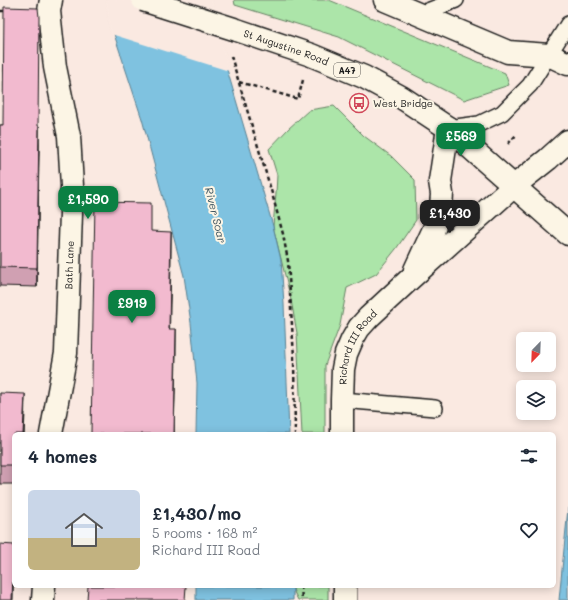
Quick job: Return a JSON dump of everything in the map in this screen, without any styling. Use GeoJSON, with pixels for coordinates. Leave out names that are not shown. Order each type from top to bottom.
{"type":"FeatureCollection","features":[{"type":"Feature","properties":{"kind":"street","name":"Bath Lane"},"geometry":{"type":"LineString","coordinates":[[51,0],[49,11],[55,67],[69,136],[72,186],[66,353],[51,432]]}},
{"type":"Feature","properties":{"kind":"street","name":"St Augustine Road"},"geometry":{"type":"LineString","coordinates":[[143,0],[311,55],[364,77],[401,97],[448,128],[568,234]]}},
{"type":"Feature","properties":{"kind":"street"},"geometry":{"type":"LineString","coordinates":[[385,0],[508,52],[558,60]]}},
{"type":"Feature","properties":{"kind":"street","name":"Richard III Road"},"geometry":{"type":"LineString","coordinates":[[411,278],[434,229],[441,207],[442,194],[440,181],[448,128]]}},
{"type":"Feature","properties":{"kind":"street","name":"Richard III Road"},"geometry":{"type":"LineString","coordinates":[[342,432],[343,369],[346,354],[359,328],[368,317],[411,278],[514,186],[568,141]]}},
{"type":"Feature","properties":{"kind":"street"},"geometry":{"type":"LineString","coordinates":[[43,600],[44,588]]}},
{"type":"Feature","properties":{"kind":"street"},"geometry":{"type":"LineString","coordinates":[[345,588],[345,600]]}},
{"type":"Feature","properties":{"kind":"lane"},"geometry":{"type":"LineString","coordinates":[[420,14],[456,0]]}},
{"type":"Feature","properties":{"kind":"lane"},"geometry":{"type":"LineString","coordinates":[[448,128],[479,124],[502,113],[558,60],[568,24]]}},
{"type":"Feature","properties":{"kind":"lane"},"geometry":{"type":"LineString","coordinates":[[342,400],[435,408]]}},
{"type":"Feature","properties":{"kind":"path"},"geometry":{"type":"LineString","coordinates":[[230,52],[273,197],[283,234],[288,261],[292,300],[296,432]]}},
{"type":"Feature","properties":{"kind":"path"},"geometry":{"type":"LineString","coordinates":[[238,82],[289,97]]}},
{"type":"Feature","properties":{"kind":"path"},"geometry":{"type":"LineString","coordinates":[[301,588],[302,600]]}},
{"type":"Feature","properties":{"kind":"green space"},"geometry":{"type":"Polygon","coordinates":[[[234,0],[329,0],[505,73],[509,85],[464,100],[339,37],[235,5],[234,0]]]}},
{"type":"Feature","properties":{"kind":"green space"},"geometry":{"type":"Polygon","coordinates":[[[334,106],[364,136],[391,156],[415,180],[416,220],[376,274],[347,288],[340,325],[325,365],[325,432],[302,432],[297,333],[291,300],[273,226],[277,175],[269,149],[309,110],[334,106]]]}},
{"type":"Feature","properties":{"kind":"green space"},"geometry":{"type":"Polygon","coordinates":[[[293,588],[328,588],[328,600],[298,600],[293,588]]]}},
{"type":"Feature","properties":{"kind":"water","name":"River Soar"},"geometry":{"type":"Polygon","coordinates":[[[111,25],[226,66],[273,226],[281,260],[289,432],[196,432],[197,383],[191,323],[184,276],[142,119],[111,25]]]}},
{"type":"Feature","properties":{"kind":"water"},"geometry":{"type":"Polygon","coordinates":[[[568,508],[568,600],[559,600],[568,508]]]}},
{"type":"Feature","properties":{"kind":"water"},"geometry":{"type":"Polygon","coordinates":[[[196,588],[293,588],[293,600],[196,600],[196,588]]]}},
{"type":"Feature","properties":{"kind":"pier"},"geometry":{"type":"Polygon","coordinates":[[[106,0],[212,0],[229,71],[111,34],[106,0]]]}},
{"type":"Feature","properties":{"kind":"building"},"geometry":{"type":"Polygon","coordinates":[[[4,7],[38,8],[39,126],[37,268],[0,267],[0,125],[3,125],[4,7]]]}},
{"type":"Feature","properties":{"kind":"building"},"geometry":{"type":"Polygon","coordinates":[[[95,202],[151,203],[151,231],[171,232],[169,329],[176,329],[174,432],[91,432],[95,202]]]}},
{"type":"Feature","properties":{"kind":"building"},"geometry":{"type":"Polygon","coordinates":[[[0,393],[25,394],[23,432],[12,432],[12,465],[0,465],[0,393]]]}},
{"type":"Feature","properties":{"kind":"building"},"geometry":{"type":"Polygon","coordinates":[[[0,544],[12,545],[12,600],[0,600],[0,544]]]}},
{"type":"Feature","properties":{"kind":"building"},"geometry":{"type":"Polygon","coordinates":[[[88,588],[186,588],[185,600],[87,600],[88,588]]]}},
{"type":"Feature","properties":{"kind":"place","name":"West Bridge"},"geometry":{"type":"Point","coordinates":[359,103]}}]}
